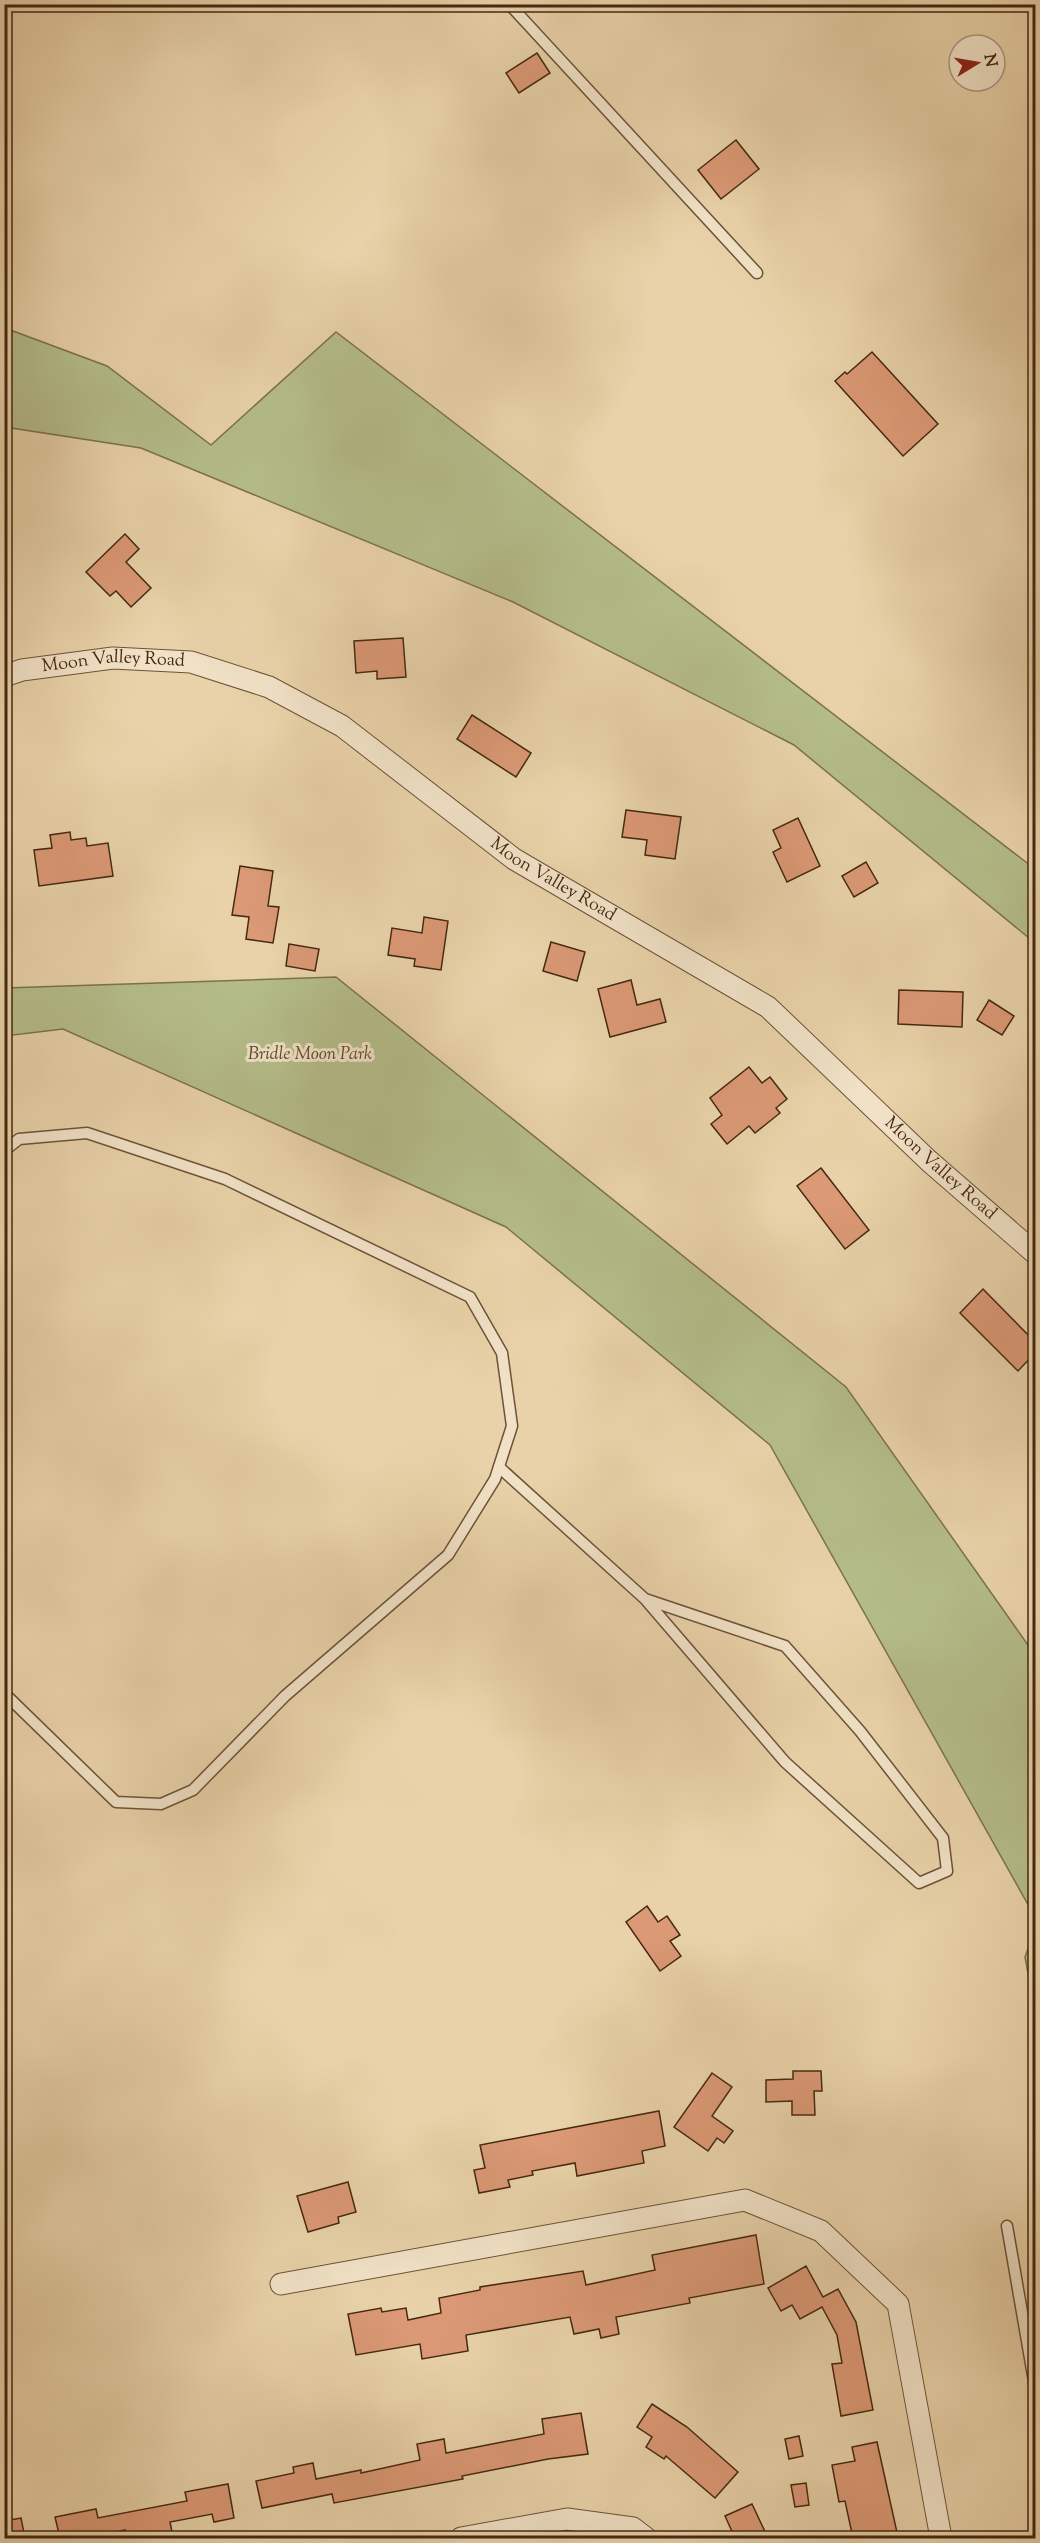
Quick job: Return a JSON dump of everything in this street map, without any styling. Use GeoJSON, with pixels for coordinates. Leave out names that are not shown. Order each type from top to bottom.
{"type":"FeatureCollection","features":[{"type":"Feature","properties":{"kind":"street","name":"Moon Valley Road"},"geometry":{"type":"LineString","coordinates":[[4,676],[22,670],[113,658],[191,662],[269,687],[342,726],[514,859],[768,1008],[929,1161],[1035,1254]]}},
{"type":"Feature","properties":{"kind":"street"},"geometry":{"type":"LineString","coordinates":[[281,2284],[745,2200],[821,2231],[898,2304],[941,2538]]}},
{"type":"Feature","properties":{"kind":"street"},"geometry":{"type":"LineString","coordinates":[[461,2538],[567,2519],[633,2528],[646,2538]]}},
{"type":"Feature","properties":{"kind":"lane"},"geometry":{"type":"LineString","coordinates":[[509,4],[757,273]]}},
{"type":"Feature","properties":{"kind":"lane"},"geometry":{"type":"LineString","coordinates":[[4,1151],[19,1139],[87,1133],[225,1179],[470,1297],[502,1353],[512,1426],[495,1479],[448,1555],[285,1696],[193,1790],[161,1804],[116,1802],[4,1693]]}},
{"type":"Feature","properties":{"kind":"lane"},"geometry":{"type":"LineString","coordinates":[[499,1467],[645,1599],[793,1769],[919,1883],[947,1871],[943,1838],[860,1731],[785,1646],[645,1599]]}},
{"type":"Feature","properties":{"kind":"lane"},"geometry":{"type":"LineString","coordinates":[[1007,2226],[1035,2393]]}},
{"type":"Feature","properties":{"kind":"green space"},"geometry":{"type":"Polygon","coordinates":[[[5,328],[107,366],[211,445],[336,332],[1035,869],[1035,943],[794,745],[513,602],[141,448],[5,427],[5,328]]]}},
{"type":"Feature","properties":{"kind":"green space","name":"Bridle Moon Park"},"geometry":{"type":"Polygon","coordinates":[[[336,977],[846,1387],[1035,1655],[1035,1917],[770,1445],[506,1227],[63,1029],[5,1036],[5,988],[336,977]]]}},
{"type":"Feature","properties":{"kind":"green space"},"geometry":{"type":"Polygon","coordinates":[[[1035,1929],[1035,2011],[1025,1957],[1035,1929]]]}},
{"type":"Feature","properties":{"kind":"building"},"geometry":{"type":"Polygon","coordinates":[[[537,53],[550,73],[519,93],[506,73],[537,53]]]}},
{"type":"Feature","properties":{"kind":"building"},"geometry":{"type":"Polygon","coordinates":[[[736,140],[759,169],[721,199],[698,170],[736,140]]]}},
{"type":"Feature","properties":{"kind":"building"},"geometry":{"type":"Polygon","coordinates":[[[872,352],[938,424],[903,456],[835,381],[845,372],[847,374],[872,352]]]}},
{"type":"Feature","properties":{"kind":"building"},"geometry":{"type":"Polygon","coordinates":[[[125,534],[139,549],[126,562],[151,588],[131,607],[116,591],[110,596],[86,572],[125,534]]]}},
{"type":"Feature","properties":{"kind":"building"},"geometry":{"type":"Polygon","coordinates":[[[403,638],[406,677],[377,679],[377,671],[356,673],[354,641],[403,638]]]}},
{"type":"Feature","properties":{"kind":"building"},"geometry":{"type":"Polygon","coordinates":[[[472,715],[531,753],[516,777],[457,739],[472,715]]]}},
{"type":"Feature","properties":{"kind":"building"},"geometry":{"type":"Polygon","coordinates":[[[626,810],[681,817],[675,859],[645,855],[647,840],[622,837],[626,810]]]}},
{"type":"Feature","properties":{"kind":"building"},"geometry":{"type":"Polygon","coordinates":[[[798,818],[820,866],[787,882],[773,852],[781,848],[773,830],[798,818]]]}},
{"type":"Feature","properties":{"kind":"building"},"geometry":{"type":"Polygon","coordinates":[[[70,832],[71,840],[86,838],[87,846],[108,843],[113,876],[39,886],[34,850],[52,848],[50,835],[70,832]]]}},
{"type":"Feature","properties":{"kind":"building"},"geometry":{"type":"Polygon","coordinates":[[[866,862],[878,883],[854,897],[842,876],[866,862]]]}},
{"type":"Feature","properties":{"kind":"building"},"geometry":{"type":"Polygon","coordinates":[[[240,866],[273,871],[268,906],[279,907],[273,943],[246,939],[249,917],[232,915],[240,866]]]}},
{"type":"Feature","properties":{"kind":"building"},"geometry":{"type":"Polygon","coordinates":[[[424,917],[448,921],[441,970],[414,966],[415,959],[388,955],[392,928],[422,933],[424,917]]]}},
{"type":"Feature","properties":{"kind":"building"},"geometry":{"type":"Polygon","coordinates":[[[551,942],[585,952],[577,981],[543,971],[551,942]]]}},
{"type":"Feature","properties":{"kind":"building"},"geometry":{"type":"Polygon","coordinates":[[[289,944],[319,949],[315,971],[286,966],[289,944]]]}},
{"type":"Feature","properties":{"kind":"building"},"geometry":{"type":"Polygon","coordinates":[[[631,980],[637,1005],[660,999],[666,1022],[610,1037],[598,989],[631,980]]]}},
{"type":"Feature","properties":{"kind":"building"},"geometry":{"type":"Polygon","coordinates":[[[899,990],[963,992],[962,1027],[898,1024],[899,990]]]}},
{"type":"Feature","properties":{"kind":"building"},"geometry":{"type":"Polygon","coordinates":[[[989,1000],[1014,1016],[1002,1035],[977,1020],[989,1000]]]}},
{"type":"Feature","properties":{"kind":"building"},"geometry":{"type":"Polygon","coordinates":[[[749,1067],[762,1083],[770,1077],[787,1099],[776,1108],[780,1113],[755,1133],[749,1126],[727,1144],[711,1124],[722,1115],[710,1098],[749,1067]]]}},
{"type":"Feature","properties":{"kind":"building"},"geometry":{"type":"Polygon","coordinates":[[[821,1168],[869,1230],[845,1249],[797,1186],[821,1168]]]}},
{"type":"Feature","properties":{"kind":"building"},"geometry":{"type":"Polygon","coordinates":[[[983,1289],[1035,1342],[1035,1353],[1018,1371],[960,1313],[983,1289]]]}},
{"type":"Feature","properties":{"kind":"building"},"geometry":{"type":"Polygon","coordinates":[[[647,1906],[658,1922],[667,1916],[680,1935],[670,1941],[681,1956],[660,1971],[626,1922],[647,1906]]]}},
{"type":"Feature","properties":{"kind":"building"},"geometry":{"type":"Polygon","coordinates":[[[793,2071],[821,2071],[822,2091],[814,2091],[815,2115],[792,2115],[792,2101],[766,2102],[766,2080],[793,2079],[793,2071]]]}},
{"type":"Feature","properties":{"kind":"building"},"geometry":{"type":"Polygon","coordinates":[[[712,2073],[732,2087],[712,2116],[733,2131],[724,2143],[717,2138],[708,2151],[674,2127],[712,2073]]]}},
{"type":"Feature","properties":{"kind":"building"},"geometry":{"type":"Polygon","coordinates":[[[659,2111],[665,2146],[642,2151],[644,2163],[577,2176],[575,2163],[532,2171],[533,2175],[508,2180],[510,2187],[479,2193],[474,2170],[485,2168],[480,2145],[659,2111]]]}},
{"type":"Feature","properties":{"kind":"building"},"geometry":{"type":"Polygon","coordinates":[[[348,2182],[356,2212],[338,2217],[339,2223],[308,2232],[297,2196],[348,2182]]]}},
{"type":"Feature","properties":{"kind":"building"},"geometry":{"type":"Polygon","coordinates":[[[756,2235],[764,2284],[689,2298],[690,2303],[616,2317],[619,2334],[601,2338],[599,2329],[574,2334],[570,2317],[466,2335],[468,2351],[422,2359],[420,2344],[356,2355],[348,2314],[381,2308],[382,2312],[406,2308],[408,2320],[441,2313],[439,2298],[480,2290],[480,2287],[583,2271],[586,2285],[655,2270],[652,2255],[756,2235]]]}},
{"type":"Feature","properties":{"kind":"building"},"geometry":{"type":"Polygon","coordinates":[[[806,2266],[823,2297],[838,2289],[856,2322],[873,2410],[841,2416],[832,2364],[842,2363],[837,2335],[822,2307],[800,2319],[792,2305],[781,2311],[768,2288],[806,2266]]]}},
{"type":"Feature","properties":{"kind":"building"},"geometry":{"type":"Polygon","coordinates":[[[652,2404],[687,2427],[738,2472],[715,2498],[666,2456],[664,2459],[646,2447],[652,2437],[637,2427],[652,2404]]]}},
{"type":"Feature","properties":{"kind":"building"},"geometry":{"type":"Polygon","coordinates":[[[581,2413],[588,2454],[548,2459],[462,2476],[463,2479],[334,2503],[332,2494],[262,2508],[256,2481],[294,2473],[293,2467],[313,2463],[316,2479],[361,2470],[361,2473],[420,2460],[417,2444],[444,2439],[446,2453],[544,2434],[542,2419],[581,2413]]]}},
{"type":"Feature","properties":{"kind":"building"},"geometry":{"type":"Polygon","coordinates":[[[799,2436],[803,2456],[789,2459],[785,2439],[799,2436]]]}},
{"type":"Feature","properties":{"kind":"building"},"geometry":{"type":"Polygon","coordinates":[[[877,2442],[898,2537],[853,2538],[845,2501],[839,2502],[832,2465],[855,2461],[852,2447],[877,2442]]]}},
{"type":"Feature","properties":{"kind":"building"},"geometry":{"type":"Polygon","coordinates":[[[806,2483],[809,2505],[795,2507],[791,2485],[806,2483]]]}},
{"type":"Feature","properties":{"kind":"building"},"geometry":{"type":"Polygon","coordinates":[[[228,2484],[234,2518],[214,2522],[212,2514],[170,2522],[172,2532],[139,2538],[127,2538],[125,2530],[89,2538],[60,2538],[55,2517],[96,2509],[98,2518],[187,2501],[185,2492],[228,2484]]]}},
{"type":"Feature","properties":{"kind":"building"},"geometry":{"type":"Polygon","coordinates":[[[752,2504],[768,2538],[735,2538],[725,2516],[752,2504]]]}},
{"type":"Feature","properties":{"kind":"building"},"geometry":{"type":"Polygon","coordinates":[[[21,2518],[25,2538],[4,2538],[4,2521],[21,2518]]]}}]}
